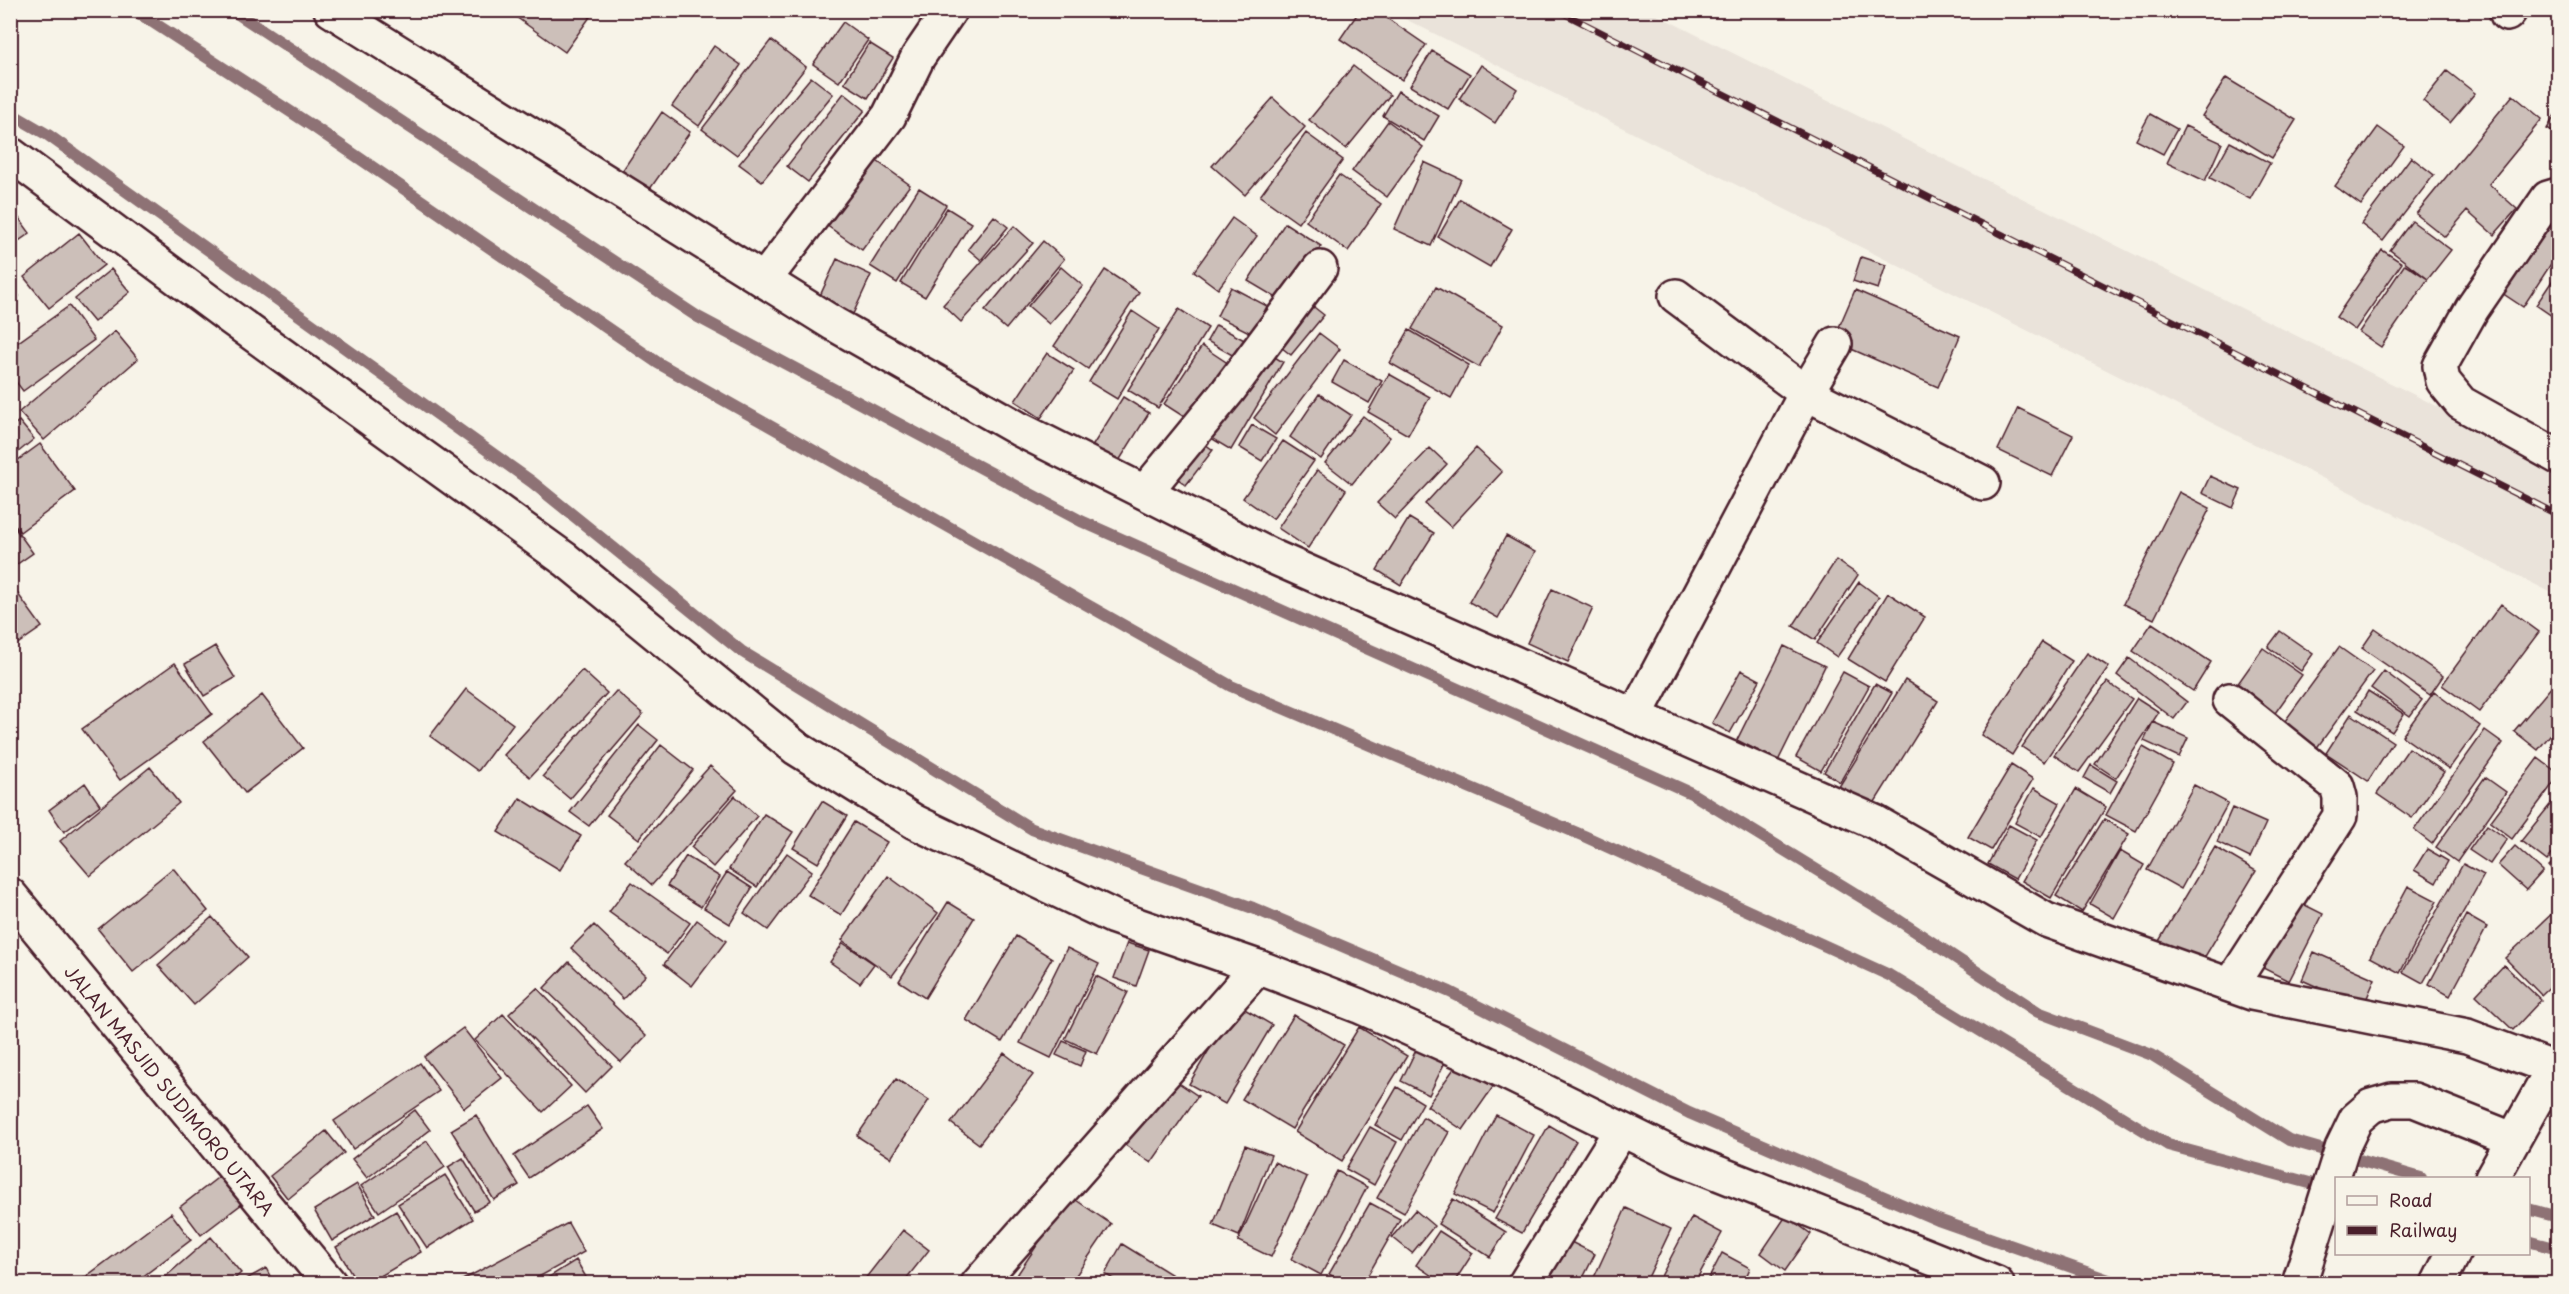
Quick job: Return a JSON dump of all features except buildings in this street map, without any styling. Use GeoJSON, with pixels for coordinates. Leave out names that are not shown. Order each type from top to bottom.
{"type":"FeatureCollection","features":[{"type":"Feature","properties":{"kind":"street"},"geometry":{"type":"LineString","coordinates":[[331,10],[834,324],[1019,429],[1271,556],[1875,822],[2046,920],[2231,986],[2264,995],[2467,1036],[2555,1071],[2512,1138],[2493,1177]]}},
{"type":"Feature","properties":{"kind":"street"},"geometry":{"type":"LineString","coordinates":[[764,280],[890,116],[918,57],[950,10]]}},
{"type":"Feature","properties":{"kind":"street"},"geometry":{"type":"LineString","coordinates":[[10,154],[231,318],[566,560],[796,748],[915,822],[1114,917],[1258,967],[1359,1006],[1493,1066],[1680,1158],[1997,1284]]}},
{"type":"Feature","properties":{"kind":"street"},"geometry":{"type":"LineString","coordinates":[[2559,195],[2548,198],[2472,309],[2440,366],[2443,381],[2461,403],[2559,457]]}},
{"type":"Feature","properties":{"kind":"street"},"geometry":{"type":"LineString","coordinates":[[1145,492],[1228,391],[1320,268]]}},
{"type":"Feature","properties":{"kind":"street"},"geometry":{"type":"LineString","coordinates":[[1676,296],[1806,393],[1983,483]]}},
{"type":"Feature","properties":{"kind":"street"},"geometry":{"type":"LineString","coordinates":[[1635,716],[1806,393],[1835,344]]}},
{"type":"Feature","properties":{"kind":"street"},"geometry":{"type":"LineString","coordinates":[[2230,700],[2337,786],[2340,797],[2340,816],[2231,986]]}},
{"type":"Feature","properties":{"kind":"street","name":"JALAN MASJID SUDIMORO UTARA"},"geometry":{"type":"LineString","coordinates":[[10,895],[330,1284]]}},
{"type":"Feature","properties":{"kind":"street"},"geometry":{"type":"LineString","coordinates":[[978,1284],[1258,967]]}},
{"type":"Feature","properties":{"kind":"street"},"geometry":{"type":"LineString","coordinates":[[2299,1284],[2342,1148],[2356,1119],[2371,1106],[2392,1100],[2414,1100],[2512,1138]]}},
{"type":"Feature","properties":{"kind":"street"},"geometry":{"type":"LineString","coordinates":[[1525,1284],[1621,1130]]}},
{"type":"Feature","properties":{"kind":"street"},"geometry":{"type":"LineString","coordinates":[[2438,1284],[2452,1255]]}},
{"type":"Feature","properties":{"kind":"shaded area"},"geometry":{"type":"Polygon","coordinates":[[[1389,11],[1649,11],[2558,467],[2558,596],[1389,11]]]}},
{"type":"Feature","properties":{"kind":"waterway"},"geometry":{"type":"LineString","coordinates":[[134,10],[314,127],[658,363],[1231,686],[1584,836],[1889,975],[2168,1145],[2328,1188]]}},
{"type":"Feature","properties":{"kind":"waterway"},"geometry":{"type":"LineString","coordinates":[[232,10],[698,317],[1081,521],[1691,793],[1892,916],[2038,1012],[2152,1055],[2289,1140],[2418,1177]]}},
{"type":"Feature","properties":{"kind":"waterway"},"geometry":{"type":"LineString","coordinates":[[10,113],[48,135],[532,482],[741,651],[1032,829],[1253,908],[1450,992],[1689,1113],[1938,1220],[2120,1284]]}},
{"type":"Feature","properties":{"kind":"waterway"},"geometry":{"type":"LineString","coordinates":[[2530,1210],[2558,1217]]}},
{"type":"Feature","properties":{"kind":"waterway"},"geometry":{"type":"LineString","coordinates":[[2530,1242],[2558,1249]]}},
{"type":"Feature","properties":{"kind":"railway"},"geometry":{"type":"LineString","coordinates":[[1557,10],[2558,515]]}}]}
